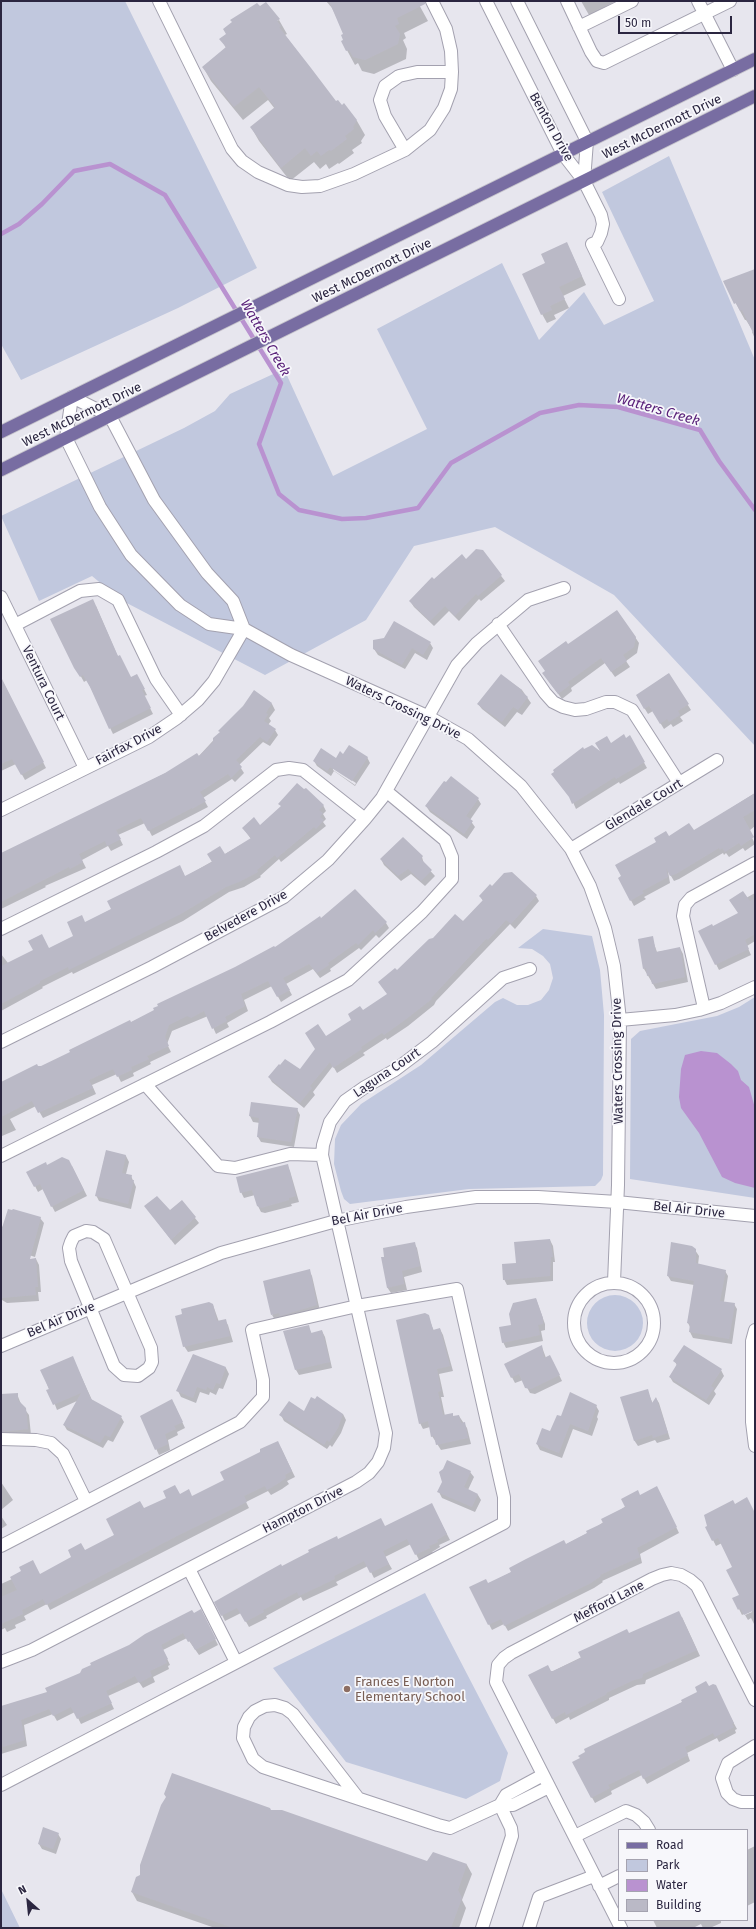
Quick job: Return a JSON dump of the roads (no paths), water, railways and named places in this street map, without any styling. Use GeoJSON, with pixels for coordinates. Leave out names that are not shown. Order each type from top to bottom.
{"type":"FeatureCollection","features":[{"type":"Feature","properties":{"kind":"main road","name":"West McDermott Drive"},"geometry":{"type":"LineString","coordinates":[[1,432],[755,59]]}},
{"type":"Feature","properties":{"kind":"main road","name":"West McDermott Drive"},"geometry":{"type":"LineString","coordinates":[[1,470],[755,96]]}},
{"type":"Feature","properties":{"kind":"street"},"geometry":{"type":"LineString","coordinates":[[159,1],[232,149],[242,161],[258,172],[288,185],[302,187],[320,186],[354,174],[405,150],[430,130],[444,108],[451,89],[452,72],[451,50],[446,29],[432,1]]}},
{"type":"Feature","properties":{"kind":"street","name":"Benton Drive"},"geometry":{"type":"LineString","coordinates":[[486,1],[563,154],[584,181]]}},
{"type":"Feature","properties":{"kind":"street","name":"Benton Drive"},"geometry":{"type":"LineString","coordinates":[[517,1],[587,141],[584,181]]}},
{"type":"Feature","properties":{"kind":"street"},"geometry":{"type":"LineString","coordinates":[[567,1],[597,61],[604,63],[730,1]]}},
{"type":"Feature","properties":{"kind":"street"},"geometry":{"type":"LineString","coordinates":[[579,27],[632,1]]}},
{"type":"Feature","properties":{"kind":"street"},"geometry":{"type":"LineString","coordinates":[[698,1],[733,70]]}},
{"type":"Feature","properties":{"kind":"street"},"geometry":{"type":"LineString","coordinates":[[405,150],[385,116],[380,100],[385,86],[399,76],[417,72],[452,72]]}},
{"type":"Feature","properties":{"kind":"street"},"geometry":{"type":"LineString","coordinates":[[584,181],[601,215],[603,224],[601,234],[597,242],[592,244],[619,299]]}},
{"type":"Feature","properties":{"kind":"street"},"geometry":{"type":"LineString","coordinates":[[66,438],[72,397],[110,416],[154,500],[207,572],[233,601],[244,629]]}},
{"type":"Feature","properties":{"kind":"street","name":"Waters Crossing Drive"},"geometry":{"type":"LineString","coordinates":[[66,438],[100,507],[131,555],[180,605],[209,624],[244,629],[291,655],[427,716],[468,739],[520,786],[571,849],[590,886],[605,928],[614,966],[620,1020],[614,1282]]}},
{"type":"Feature","properties":{"kind":"street","name":"Belvedere Drive"},"geometry":{"type":"LineString","coordinates":[[1,1042],[152,967],[284,896],[328,860],[365,820],[386,791],[457,665],[477,643],[528,600],[564,588]]}},
{"type":"Feature","properties":{"kind":"street"},"geometry":{"type":"LineString","coordinates":[[15,624],[80,591],[99,589],[118,600],[156,679],[181,715]]}},
{"type":"Feature","properties":{"kind":"street","name":"Ventura Court"},"geometry":{"type":"LineString","coordinates":[[1,597],[85,768]]}},
{"type":"Feature","properties":{"kind":"street"},"geometry":{"type":"LineString","coordinates":[[498,624],[553,702],[574,710],[586,709],[606,702],[615,702],[632,710],[679,783]]}},
{"type":"Feature","properties":{"kind":"street","name":"Fairfax Drive"},"geometry":{"type":"LineString","coordinates":[[1,810],[149,737],[181,715],[198,700],[214,681],[244,629]]}},
{"type":"Feature","properties":{"kind":"street","name":"Glendale Court"},"geometry":{"type":"LineString","coordinates":[[571,849],[717,760]]}},
{"type":"Feature","properties":{"kind":"street"},"geometry":{"type":"LineString","coordinates":[[1,929],[156,852],[204,826],[276,770],[289,768],[303,770],[365,820]]}},
{"type":"Feature","properties":{"kind":"street"},"geometry":{"type":"LineString","coordinates":[[1,1156],[270,1022],[348,980],[422,912],[452,879],[452,857],[445,840],[386,791]]}},
{"type":"Feature","properties":{"kind":"street"},"geometry":{"type":"LineString","coordinates":[[704,1008],[683,916],[685,905],[691,898],[755,863]]}},
{"type":"Feature","properties":{"kind":"street","name":"Laguna Court"},"geometry":{"type":"LineString","coordinates":[[336,1221],[322,1155],[330,1122],[345,1102],[364,1087],[395,1070],[432,1042],[503,978],[530,969]]}},
{"type":"Feature","properties":{"kind":"street"},"geometry":{"type":"LineString","coordinates":[[620,1020],[675,1015],[704,1008],[721,1003],[755,986]]}},
{"type":"Feature","properties":{"kind":"street"},"geometry":{"type":"LineString","coordinates":[[145,1084],[218,1166],[235,1168],[290,1154],[322,1155]]}},
{"type":"Feature","properties":{"kind":"street","name":"Bel Air Drive"},"geometry":{"type":"LineString","coordinates":[[1,1346],[221,1253],[336,1221],[406,1207],[476,1197],[538,1197],[617,1202],[755,1216]]}},
{"type":"Feature","properties":{"kind":"street","name":"Hampton Drive"},"geometry":{"type":"LineString","coordinates":[[1,1662],[32,1650],[369,1474],[378,1462],[384,1448],[386,1433],[336,1221]]}},
{"type":"Feature","properties":{"kind":"street"},"geometry":{"type":"LineString","coordinates":[[93,1232],[104,1239],[153,1355],[149,1368],[138,1376],[124,1375],[114,1366],[90,1308],[69,1255],[71,1242],[80,1233],[93,1232]]}},
{"type":"Feature","properties":{"kind":"street"},"geometry":{"type":"LineString","coordinates":[[614,1282],[627,1285],[639,1291],[648,1301],[653,1314],[654,1327],[650,1340],[642,1351],[632,1359],[618,1363],[605,1362],[592,1357],[583,1348],[576,1337],[574,1324],[575,1312],[581,1300],[590,1291],[601,1285],[614,1282]]}},
{"type":"Feature","properties":{"kind":"street"},"geometry":{"type":"LineString","coordinates":[[1,1546],[240,1422],[251,1412],[263,1397],[263,1380],[252,1330],[357,1306],[457,1288],[504,1497],[504,1523],[1,1786]]}},
{"type":"Feature","properties":{"kind":"street"},"geometry":{"type":"LineString","coordinates":[[755,1330],[752,1341],[752,1422],[755,1446]]}},
{"type":"Feature","properties":{"kind":"street"},"geometry":{"type":"LineString","coordinates":[[1,1439],[36,1440],[51,1443],[63,1454],[86,1502]]}},
{"type":"Feature","properties":{"kind":"street"},"geometry":{"type":"LineString","coordinates":[[188,1569],[236,1662]]}},
{"type":"Feature","properties":{"kind":"street","name":"Mefford Lane"},"geometry":{"type":"LineString","coordinates":[[621,1928],[496,1682],[498,1665],[511,1653],[662,1575],[672,1573],[682,1575],[697,1586],[755,1700]]}},
{"type":"Feature","properties":{"kind":"street"},"geometry":{"type":"LineString","coordinates":[[358,1798],[289,1711],[275,1705],[266,1706],[255,1711],[249,1717],[244,1727],[243,1738],[253,1759],[263,1767],[438,1825],[450,1828],[500,1805],[512,1805],[549,1787]]}},
{"type":"Feature","properties":{"kind":"street"},"geometry":{"type":"LineString","coordinates":[[755,1746],[728,1763],[722,1778],[727,1793],[733,1799],[741,1802],[755,1802]]}},
{"type":"Feature","properties":{"kind":"street"},"geometry":{"type":"LineString","coordinates":[[500,1805],[506,1794],[544,1775]]}},
{"type":"Feature","properties":{"kind":"street"},"geometry":{"type":"LineString","coordinates":[[482,1928],[512,1836],[511,1828],[500,1805]]}},
{"type":"Feature","properties":{"kind":"street"},"geometry":{"type":"LineString","coordinates":[[575,1836],[626,1811],[636,1815],[644,1822],[648,1829]]}},
{"type":"Feature","properties":{"kind":"street"},"geometry":{"type":"LineString","coordinates":[[529,1928],[539,1897],[618,1876]]}},
{"type":"Feature","properties":{"kind":"water"},"geometry":{"type":"Polygon","coordinates":[[[701,1051],[717,1053],[738,1071],[741,1080],[749,1087],[755,1108],[755,1188],[735,1183],[722,1177],[699,1133],[681,1108],[679,1097],[681,1069],[685,1055],[701,1051]]]}},
{"type":"Feature","properties":{"kind":"waterway","name":"Watters Creek"},"geometry":{"type":"LineString","coordinates":[[1,234],[19,224],[42,204],[74,171],[110,164],[165,195],[281,383],[259,444],[279,494],[299,510],[342,519],[366,518],[418,508],[451,463],[540,413],[579,405],[618,407],[700,430],[719,461],[755,510]]}},
{"type":"Feature","properties":{"kind":"place","name":"Frances E Norton Elementary School"},"geometry":{"type":"Point","coordinates":[347,1689]}}]}
